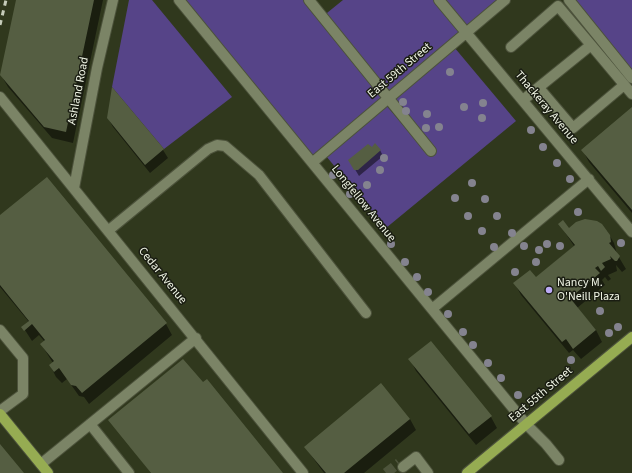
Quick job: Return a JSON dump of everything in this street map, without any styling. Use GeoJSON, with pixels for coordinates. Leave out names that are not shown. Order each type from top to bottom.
{"type":"FeatureCollection","features":[{"type":"Feature","properties":{"kind":"main road","name":"East 55th Street"},"geometry":{"type":"LineString","coordinates":[[467,473],[632,337]]}},
{"type":"Feature","properties":{"kind":"main road"},"geometry":{"type":"LineString","coordinates":[[0,413],[48,473]]}},
{"type":"Feature","properties":{"kind":"street","name":"Ashland Road"},"geometry":{"type":"LineString","coordinates":[[74,188],[96,68],[113,0]]}},
{"type":"Feature","properties":{"kind":"street","name":"Longfellow Avenue"},"geometry":{"type":"LineString","coordinates":[[179,0],[526,424],[546,444],[559,460]]}},
{"type":"Feature","properties":{"kind":"street"},"geometry":{"type":"LineString","coordinates":[[309,0],[431,151]]}},
{"type":"Feature","properties":{"kind":"street","name":"Thackeray Avenue"},"geometry":{"type":"LineString","coordinates":[[439,0],[632,232]]}},
{"type":"Feature","properties":{"kind":"street","name":"East 59th Street"},"geometry":{"type":"LineString","coordinates":[[312,162],[505,0]]}},
{"type":"Feature","properties":{"kind":"street"},"geometry":{"type":"LineString","coordinates":[[569,0],[632,78]]}},
{"type":"Feature","properties":{"kind":"street"},"geometry":{"type":"LineString","coordinates":[[511,47],[558,6],[632,94]]}},
{"type":"Feature","properties":{"kind":"street"},"geometry":{"type":"LineString","coordinates":[[523,100],[591,45]]}},
{"type":"Feature","properties":{"kind":"street"},"geometry":{"type":"LineString","coordinates":[[539,88],[573,128],[624,85]]}},
{"type":"Feature","properties":{"kind":"street","name":"Cedar Avenue"},"geometry":{"type":"LineString","coordinates":[[0,97],[109,230],[303,473]]}},
{"type":"Feature","properties":{"kind":"street"},"geometry":{"type":"LineString","coordinates":[[109,230],[208,149],[217,145],[225,146],[258,175],[366,314]]}},
{"type":"Feature","properties":{"kind":"street"},"geometry":{"type":"LineString","coordinates":[[432,309],[588,179]]}},
{"type":"Feature","properties":{"kind":"street"},"geometry":{"type":"LineString","coordinates":[[0,330],[23,358],[23,394],[0,413]]}},
{"type":"Feature","properties":{"kind":"street"},"geometry":{"type":"LineString","coordinates":[[41,464],[196,338]]}},
{"type":"Feature","properties":{"kind":"street"},"geometry":{"type":"LineString","coordinates":[[90,424],[129,473]]}},
{"type":"Feature","properties":{"kind":"street"},"geometry":{"type":"LineString","coordinates":[[401,465],[416,457],[423,471]]}},
{"type":"Feature","properties":{"kind":"shaded area"},"geometry":{"type":"Polygon","coordinates":[[[129,0],[152,0],[232,97],[164,149],[112,87],[129,0]]]}},
{"type":"Feature","properties":{"kind":"shaded area"},"geometry":{"type":"Polygon","coordinates":[[[179,0],[309,0],[322,17],[343,0],[505,0],[313,162],[179,0]]]}},
{"type":"Feature","properties":{"kind":"shaded area"},"geometry":{"type":"Polygon","coordinates":[[[569,0],[632,0],[632,77],[569,0]]]}},
{"type":"Feature","properties":{"kind":"shaded area"},"geometry":{"type":"Polygon","coordinates":[[[454,47],[516,121],[386,228],[326,156],[385,104],[429,155],[436,149],[394,99],[454,47]]]}},
{"type":"Feature","properties":{"kind":"building"},"geometry":{"type":"Polygon","coordinates":[[[16,0],[94,0],[66,132],[44,127],[0,75],[16,0]]]}},
{"type":"Feature","properties":{"kind":"building"},"geometry":{"type":"Polygon","coordinates":[[[112,87],[164,149],[145,165],[107,118],[112,87]]]}},
{"type":"Feature","properties":{"kind":"building"},"geometry":{"type":"Polygon","coordinates":[[[632,107],[632,210],[581,150],[632,107]]]}},
{"type":"Feature","properties":{"kind":"building"},"geometry":{"type":"Polygon","coordinates":[[[375,143],[381,150],[358,170],[354,170],[348,160],[368,144],[372,147],[375,143]]]}},
{"type":"Feature","properties":{"kind":"building"},"geometry":{"type":"Polygon","coordinates":[[[47,177],[167,323],[82,393],[76,386],[71,385],[59,368],[54,372],[49,365],[54,361],[40,344],[45,340],[32,324],[24,331],[21,327],[29,321],[0,285],[0,215],[47,177]]]}},
{"type":"Feature","properties":{"kind":"building","name":"Nancy M. O'Neill Plaza"},"geometry":{"type":"Polygon","coordinates":[[[585,219],[597,221],[602,224],[610,235],[611,242],[609,243],[620,256],[617,261],[615,261],[610,256],[611,259],[602,263],[605,267],[601,271],[598,266],[595,268],[600,273],[570,298],[596,330],[573,349],[566,339],[562,342],[513,283],[530,270],[536,277],[575,245],[558,224],[563,220],[569,228],[576,222],[585,219]]]}},
{"type":"Feature","properties":{"kind":"building"},"geometry":{"type":"Polygon","coordinates":[[[431,341],[492,416],[469,434],[408,359],[431,341]]]}},
{"type":"Feature","properties":{"kind":"building"},"geometry":{"type":"Polygon","coordinates":[[[183,359],[203,382],[207,379],[283,473],[151,473],[108,420],[183,359]]]}},
{"type":"Feature","properties":{"kind":"building"},"geometry":{"type":"Polygon","coordinates":[[[381,383],[410,419],[344,473],[326,473],[304,447],[381,383]]]}},
{"type":"Feature","properties":{"kind":"building"},"geometry":{"type":"Polygon","coordinates":[[[0,444],[24,473],[0,473],[0,444]]]}},
{"type":"Feature","properties":{"kind":"tunnel"},"geometry":{"type":"LineString","coordinates":[[386,473],[399,463]]}},
{"type":"Feature","properties":{"kind":"railway"},"geometry":{"type":"LineString","coordinates":[[0,25],[6,0]]}},
{"type":"Feature","properties":{"kind":"place","name":"Nancy M. O'Neill Plaza"},"geometry":{"type":"Point","coordinates":[549,290]}}]}
